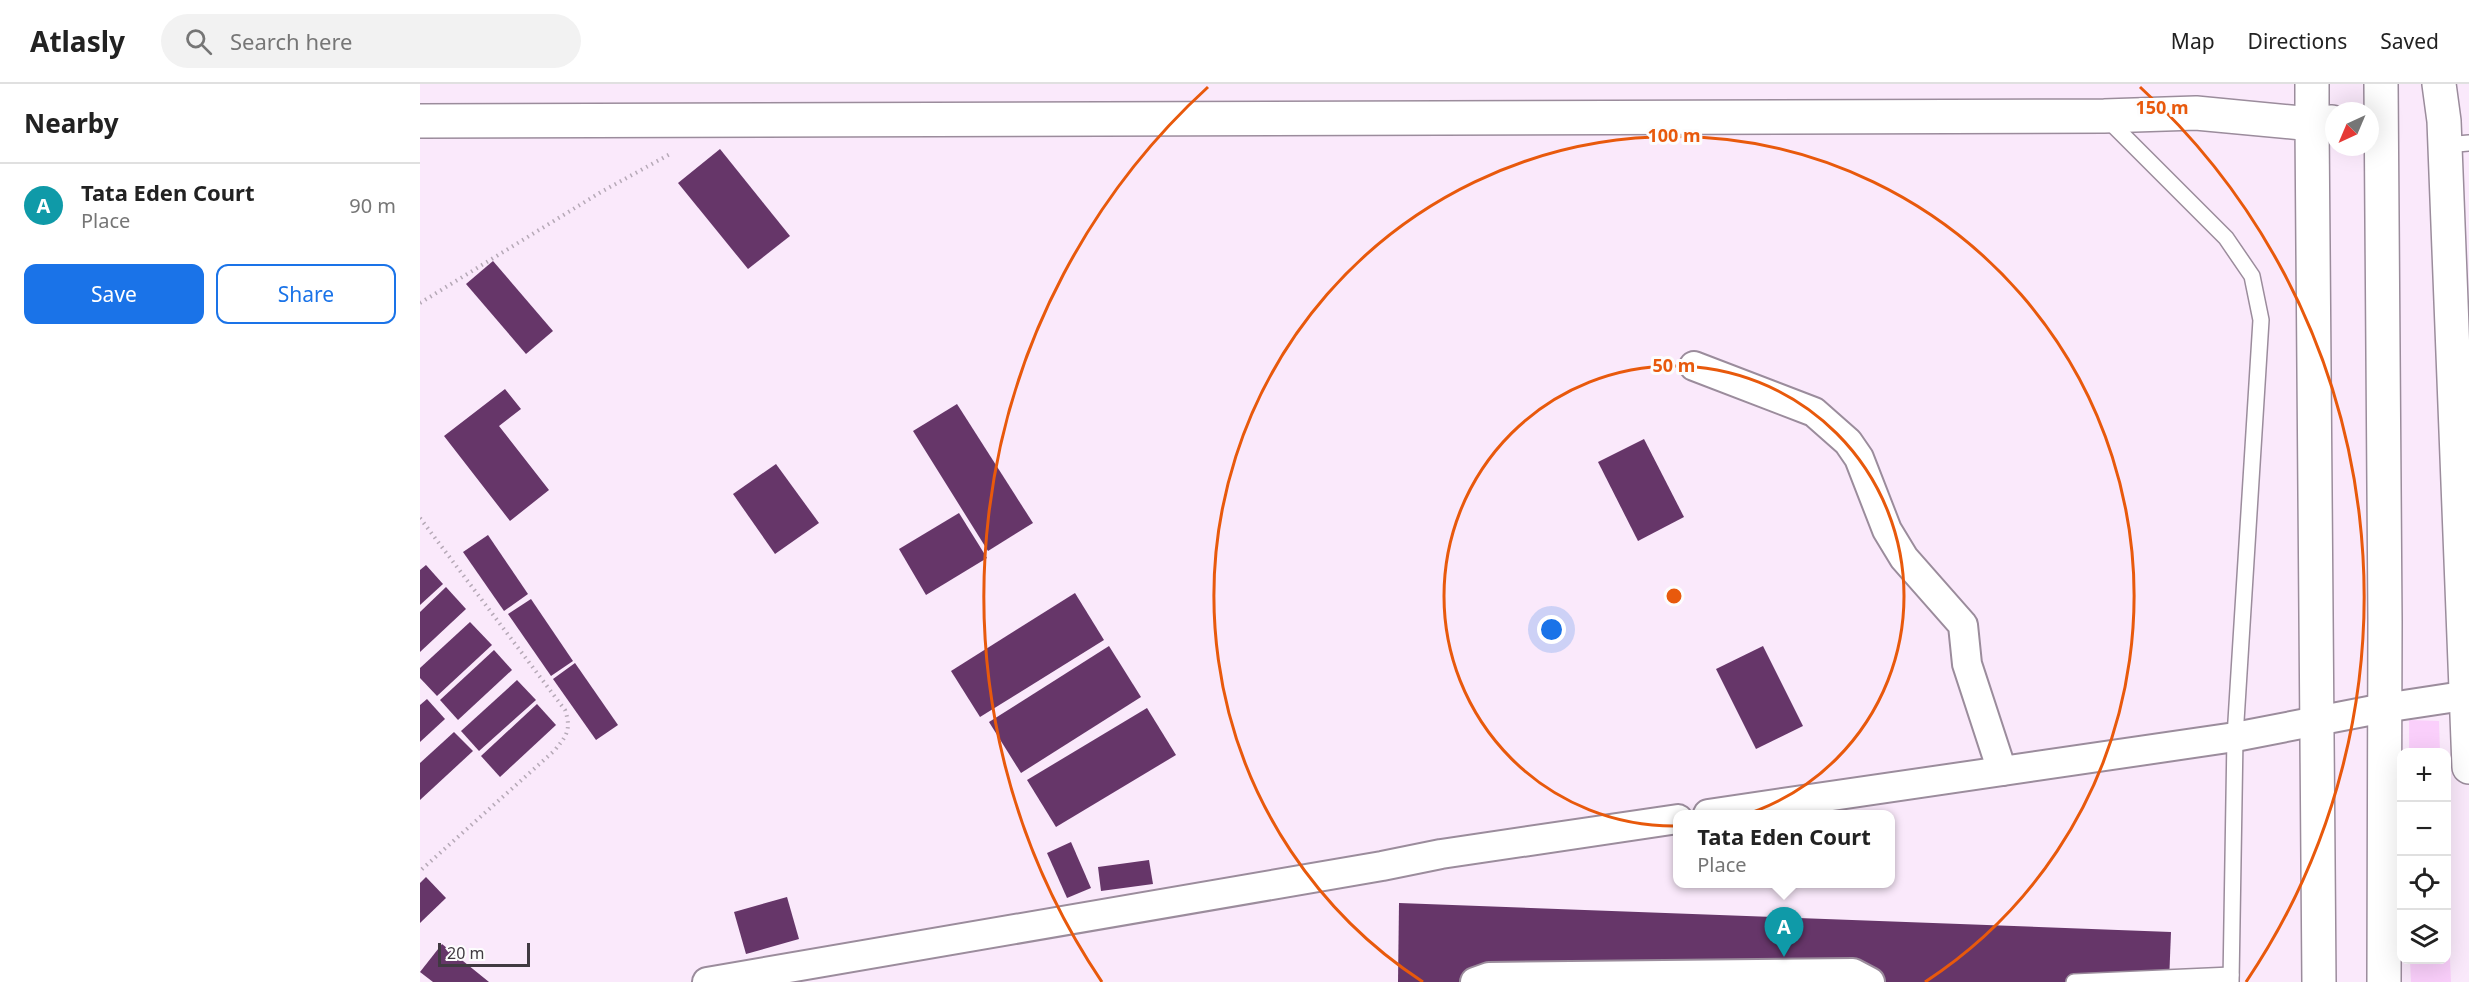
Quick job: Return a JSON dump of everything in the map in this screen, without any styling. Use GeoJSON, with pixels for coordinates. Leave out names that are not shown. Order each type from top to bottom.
{"type":"FeatureCollection","features":[{"type":"Feature","properties":{"kind":"street"},"geometry":{"type":"LineString","coordinates":[[2312,84],[2323,123],[2316,722],[2320,838],[2319,982]]}},
{"type":"Feature","properties":{"kind":"street"},"geometry":{"type":"LineString","coordinates":[[2378,102],[2381,84]]}},
{"type":"Feature","properties":{"kind":"street"},"geometry":{"type":"LineString","coordinates":[[2439,84],[2457,144],[2469,767]]}},
{"type":"Feature","properties":{"kind":"street"},"geometry":{"type":"LineString","coordinates":[[420,121],[2196,114],[2323,123]]}},
{"type":"Feature","properties":{"kind":"street"},"geometry":{"type":"LineString","coordinates":[[2376,156],[2384,708],[2384,982]]}},
{"type":"Feature","properties":{"kind":"street"},"geometry":{"type":"LineString","coordinates":[[1694,366],[1814,412],[1848,442],[1859,458],[1887,530],[1904,558],[1963,625],[1967,664],[2002,771]]}},
{"type":"Feature","properties":{"kind":"street"},"geometry":{"type":"LineString","coordinates":[[1735,810],[2235,737],[2384,708],[2467,695]]}},
{"type":"Feature","properties":{"kind":"street"},"geometry":{"type":"LineString","coordinates":[[707,982],[1442,854],[1673,820]]}},
{"type":"Feature","properties":{"kind":"street"},"geometry":{"type":"LineString","coordinates":[[1475,982],[1489,976],[1853,973],[1870,982]]}},
{"type":"Feature","properties":{"kind":"lane"},"geometry":{"type":"LineString","coordinates":[[2074,982],[2231,979],[2235,737],[2261,320],[2252,276],[2226,238],[2104,116]]}},
{"type":"Feature","properties":{"kind":"path"},"geometry":{"type":"LineString","coordinates":[[420,303],[601,192],[681,148]]}},
{"type":"Feature","properties":{"kind":"path"},"geometry":{"type":"LineString","coordinates":[[420,518],[559,701],[570,724],[564,739],[553,752],[420,871]]}},
{"type":"Feature","properties":{"kind":"shaded area"},"geometry":{"type":"Polygon","coordinates":[[[2409,720],[2439,721],[2440,748],[2409,748],[2409,720]]]}},
{"type":"Feature","properties":{"kind":"shaded area"},"geometry":{"type":"Polygon","coordinates":[[[2410,964],[2450,964],[2451,982],[2411,982],[2410,964]]]}},
{"type":"Feature","properties":{"kind":"building"},"geometry":{"type":"Polygon","coordinates":[[[720,149],[790,236],[748,269],[678,183],[720,149]]]}},
{"type":"Feature","properties":{"kind":"building"},"geometry":{"type":"Polygon","coordinates":[[[493,261],[553,331],[526,354],[466,284],[493,261]]]}},
{"type":"Feature","properties":{"kind":"building"},"geometry":{"type":"Polygon","coordinates":[[[505,389],[521,409],[499,426],[549,490],[510,521],[444,436],[505,389]]]}},
{"type":"Feature","properties":{"kind":"building"},"geometry":{"type":"Polygon","coordinates":[[[957,404],[1033,523],[988,551],[913,431],[957,404]]]}},
{"type":"Feature","properties":{"kind":"building"},"geometry":{"type":"Polygon","coordinates":[[[1644,439],[1684,517],[1638,541],[1598,462],[1644,439]]]}},
{"type":"Feature","properties":{"kind":"building"},"geometry":{"type":"Polygon","coordinates":[[[776,464],[819,523],[775,554],[733,494],[776,464]]]}},
{"type":"Feature","properties":{"kind":"building"},"geometry":{"type":"Polygon","coordinates":[[[959,513],[987,558],[926,595],[899,549],[959,513]]]}},
{"type":"Feature","properties":{"kind":"building"},"geometry":{"type":"Polygon","coordinates":[[[488,535],[528,594],[504,611],[463,552],[488,535]]]}},
{"type":"Feature","properties":{"kind":"building"},"geometry":{"type":"Polygon","coordinates":[[[426,565],[443,584],[420,605],[420,570],[426,565]]]}},
{"type":"Feature","properties":{"kind":"building"},"geometry":{"type":"Polygon","coordinates":[[[446,587],[466,609],[420,652],[420,612],[446,587]]]}},
{"type":"Feature","properties":{"kind":"building"},"geometry":{"type":"Polygon","coordinates":[[[1075,593],[1104,640],[980,717],[951,671],[1075,593]]]}},
{"type":"Feature","properties":{"kind":"building"},"geometry":{"type":"Polygon","coordinates":[[[531,599],[573,661],[551,676],[508,614],[531,599]]]}},
{"type":"Feature","properties":{"kind":"building"},"geometry":{"type":"Polygon","coordinates":[[[470,622],[492,645],[437,696],[420,678],[420,668],[470,622]]]}},
{"type":"Feature","properties":{"kind":"building"},"geometry":{"type":"Polygon","coordinates":[[[1109,646],[1141,697],[1021,773],[989,722],[1109,646]]]}},
{"type":"Feature","properties":{"kind":"building"},"geometry":{"type":"Polygon","coordinates":[[[1763,646],[1803,726],[1756,749],[1716,669],[1763,646]]]}},
{"type":"Feature","properties":{"kind":"building"},"geometry":{"type":"Polygon","coordinates":[[[494,650],[512,670],[458,720],[440,700],[494,650]]]}},
{"type":"Feature","properties":{"kind":"building"},"geometry":{"type":"Polygon","coordinates":[[[575,663],[618,725],[596,740],[553,679],[575,663]]]}},
{"type":"Feature","properties":{"kind":"building"},"geometry":{"type":"Polygon","coordinates":[[[517,680],[536,700],[479,751],[461,731],[517,680]]]}},
{"type":"Feature","properties":{"kind":"building"},"geometry":{"type":"Polygon","coordinates":[[[427,699],[445,719],[420,742],[420,705],[427,699]]]}},
{"type":"Feature","properties":{"kind":"building"},"geometry":{"type":"Polygon","coordinates":[[[537,704],[556,725],[500,777],[481,756],[537,704]]]}},
{"type":"Feature","properties":{"kind":"building"},"geometry":{"type":"Polygon","coordinates":[[[1147,708],[1176,755],[1056,827],[1027,780],[1147,708]]]}},
{"type":"Feature","properties":{"kind":"building"},"geometry":{"type":"Polygon","coordinates":[[[454,732],[473,751],[420,800],[420,763],[454,732]]]}},
{"type":"Feature","properties":{"kind":"building"},"geometry":{"type":"Polygon","coordinates":[[[1071,842],[1091,888],[1067,898],[1047,853],[1071,842]]]}},
{"type":"Feature","properties":{"kind":"building"},"geometry":{"type":"Polygon","coordinates":[[[1149,860],[1153,884],[1101,891],[1098,867],[1149,860]]]}},
{"type":"Feature","properties":{"kind":"building"},"geometry":{"type":"Polygon","coordinates":[[[426,877],[446,898],[420,923],[420,883],[426,877]]]}},
{"type":"Feature","properties":{"kind":"building"},"geometry":{"type":"Polygon","coordinates":[[[787,897],[799,939],[746,954],[734,912],[787,897]]]}},
{"type":"Feature","properties":{"kind":"building"},"geometry":{"type":"Polygon","coordinates":[[[1399,903],[2171,932],[2169,982],[1398,982],[1399,903]]]}},
{"type":"Feature","properties":{"kind":"building"},"geometry":{"type":"Polygon","coordinates":[[[442,944],[489,982],[433,982],[420,972],[442,944]]]}},
{"type":"Feature","properties":{"kind":"place","name":"Tata Eden Court"},"geometry":{"type":"Point","coordinates":[1784,957]}}]}
